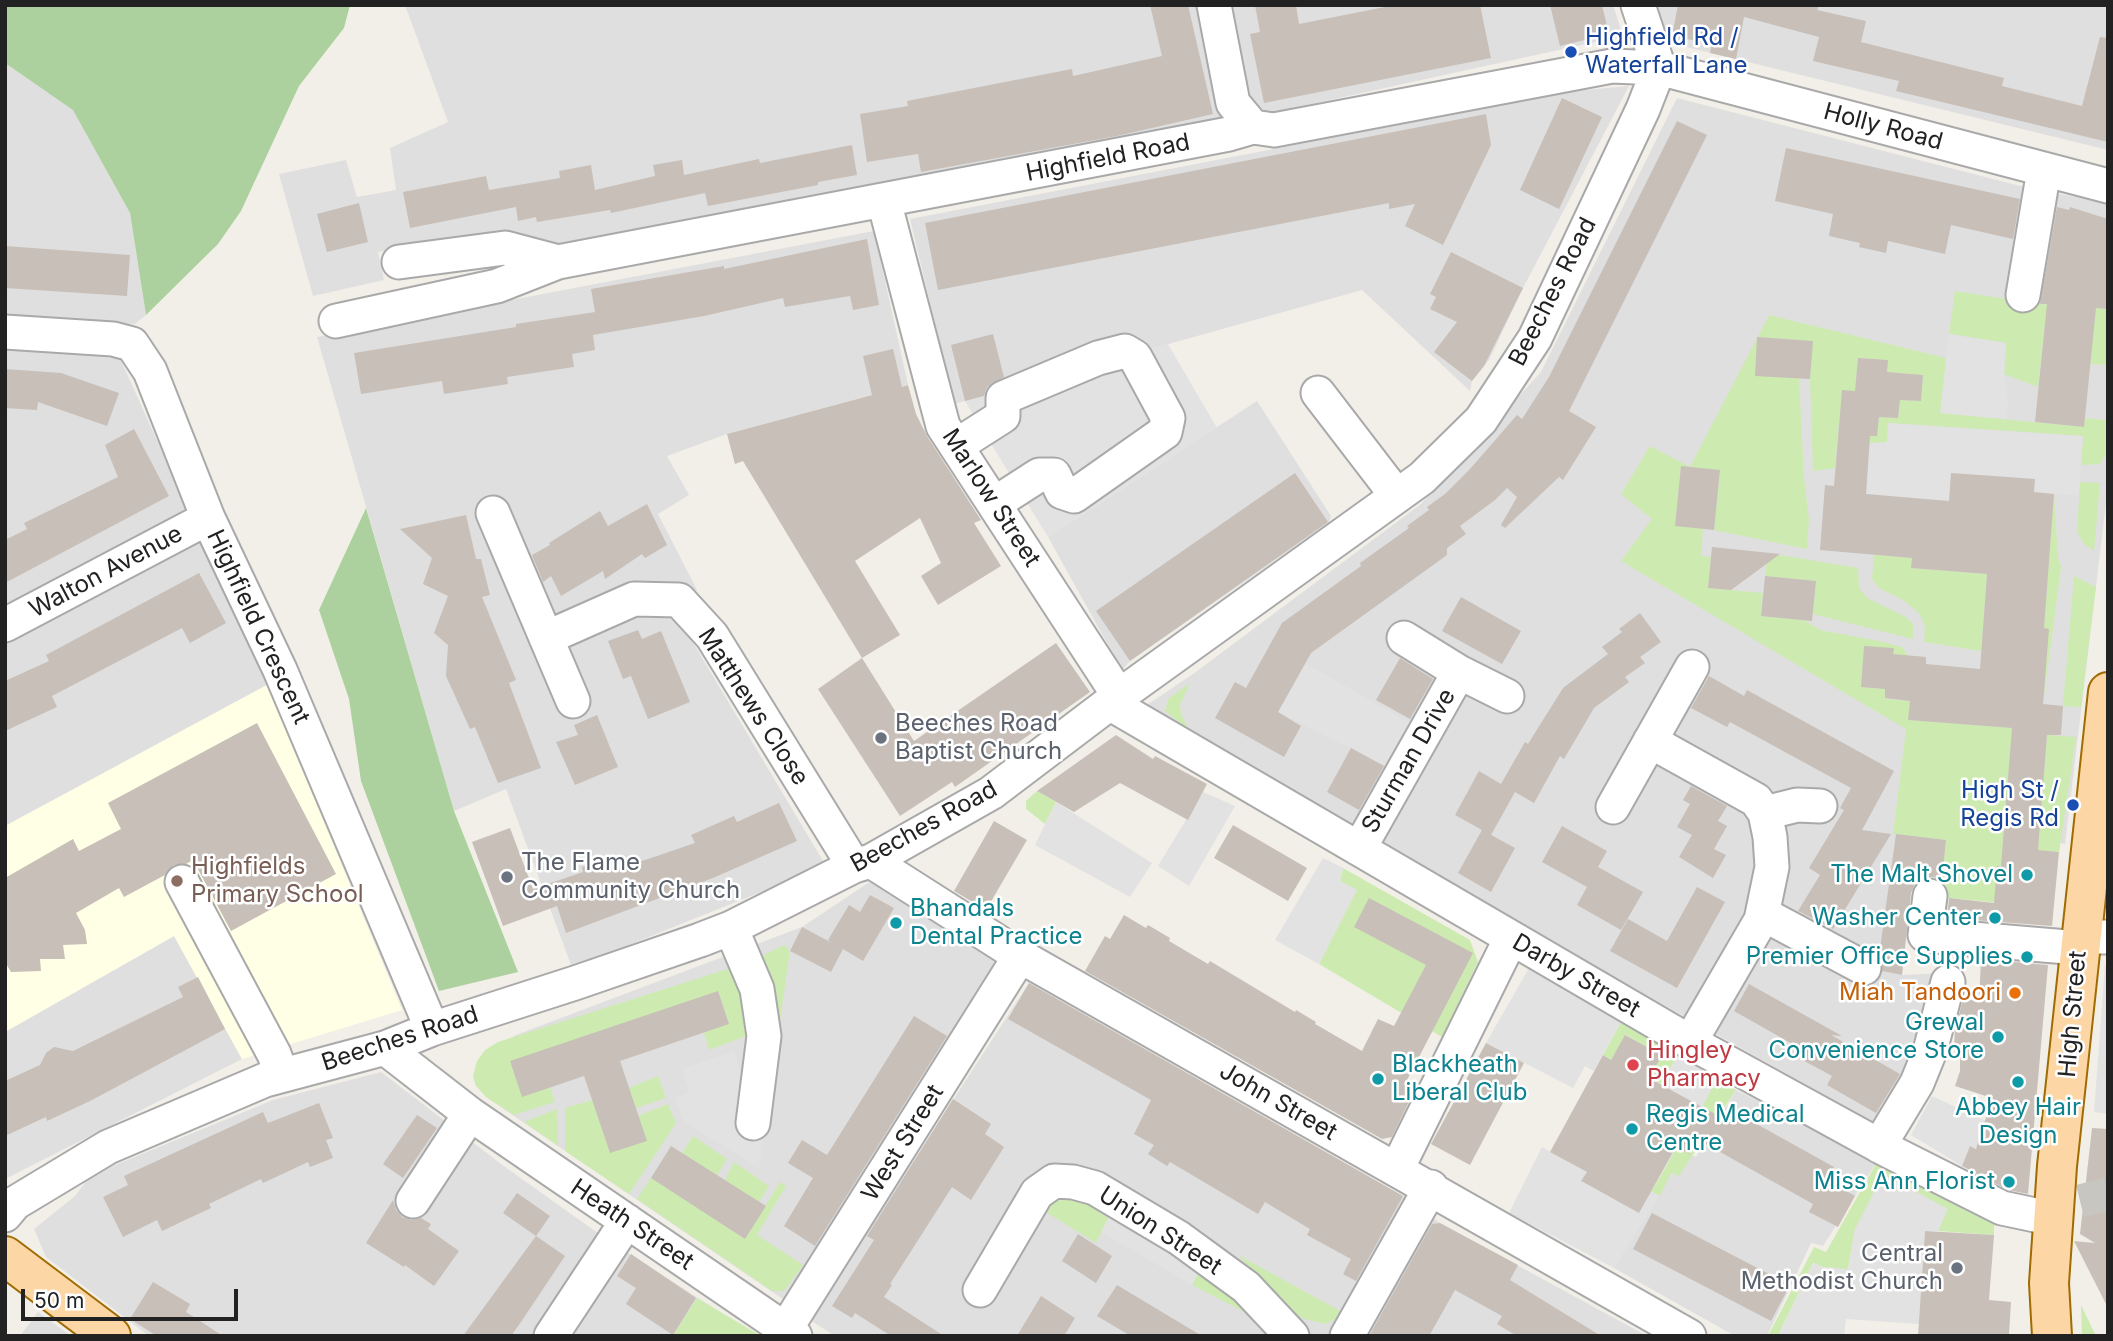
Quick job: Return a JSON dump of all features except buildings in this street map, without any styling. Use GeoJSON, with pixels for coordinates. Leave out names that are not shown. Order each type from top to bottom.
{"type":"FeatureCollection","features":[{"type":"Feature","properties":{"kind":"main road","name":"High Street"},"geometry":{"type":"LineString","coordinates":[[2052,1336],[2049,1283],[2062,1209],[2089,941],[2108,692]]}},
{"type":"Feature","properties":{"kind":"main road"},"geometry":{"type":"LineString","coordinates":[[5,1256],[111,1336]]}},
{"type":"Feature","properties":{"kind":"street"},"geometry":{"type":"LineString","coordinates":[[1214,5],[1233,103],[1253,127]]}},
{"type":"Feature","properties":{"kind":"street"},"geometry":{"type":"LineString","coordinates":[[1638,5],[1659,68]]}},
{"type":"Feature","properties":{"kind":"street","name":"Highfield Road"},"geometry":{"type":"LineString","coordinates":[[558,262],[1229,134],[1253,127],[1274,130],[1612,66],[1659,68]]}},
{"type":"Feature","properties":{"kind":"street","name":"Holly Road"},"geometry":{"type":"LineString","coordinates":[[1659,68],[2108,186]]}},
{"type":"Feature","properties":{"kind":"street","name":"Beeches Road"},"geometry":{"type":"LineString","coordinates":[[5,1215],[15,1203],[107,1147],[265,1080],[385,1048],[432,1029],[575,983],[731,928],[862,864],[991,793],[1422,478],[1480,420],[1535,338],[1643,110],[1659,68]]}},
{"type":"Feature","properties":{"kind":"street"},"geometry":{"type":"LineString","coordinates":[[2023,295],[2044,170]]}},
{"type":"Feature","properties":{"kind":"street","name":"Marlow Street"},"geometry":{"type":"LineString","coordinates":[[884,201],[943,426],[1115,700]]}},
{"type":"Feature","properties":{"kind":"street"},"geometry":{"type":"LineString","coordinates":[[399,262],[505,248],[558,262]]}},
{"type":"Feature","properties":{"kind":"street"},"geometry":{"type":"LineString","coordinates":[[336,321],[497,286],[558,262]]}},
{"type":"Feature","properties":{"kind":"street","name":"Highfield Crescent"},"geometry":{"type":"LineString","coordinates":[[5,332],[113,339],[132,344],[150,371],[208,518],[280,670],[432,1029]]}},
{"type":"Feature","properties":{"kind":"street"},"geometry":{"type":"LineString","coordinates":[[956,446],[1003,416],[1003,398],[1098,358],[1125,351],[1135,357],[1168,418],[1166,432],[1074,496],[1062,492],[1054,475],[1039,475],[994,504]]}},
{"type":"Feature","properties":{"kind":"street"},"geometry":{"type":"LineString","coordinates":[[1318,394],[1397,496]]}},
{"type":"Feature","properties":{"kind":"street"},"geometry":{"type":"LineString","coordinates":[[493,513],[573,701]]}},
{"type":"Feature","properties":{"kind":"street","name":"Walton Avenue"},"geometry":{"type":"LineString","coordinates":[[5,625],[208,518]]}},
{"type":"Feature","properties":{"kind":"street","name":"Matthews Close"},"geometry":{"type":"LineString","coordinates":[[547,639],[634,599],[679,600],[712,636],[862,864]]}},
{"type":"Feature","properties":{"kind":"street","name":"Sturman Drive"},"geometry":{"type":"LineString","coordinates":[[1404,638],[1459,672],[1507,696]]}},
{"type":"Feature","properties":{"kind":"street"},"geometry":{"type":"LineString","coordinates":[[1613,807],[1692,667]]}},
{"type":"Feature","properties":{"kind":"street","name":"Sturman Drive"},"geometry":{"type":"LineString","coordinates":[[1359,849],[1459,672]]}},
{"type":"Feature","properties":{"kind":"street","name":"Darby Street"},"geometry":{"type":"LineString","coordinates":[[1115,700],[1511,938],[1690,1042],[1882,1147],[2002,1208],[2062,1209]]}},
{"type":"Feature","properties":{"kind":"street"},"geometry":{"type":"LineString","coordinates":[[1650,741],[1756,800],[1765,813],[1770,837],[1772,867],[1763,914],[1690,1042]]}},
{"type":"Feature","properties":{"kind":"street"},"geometry":{"type":"LineString","coordinates":[[1765,813],[1797,805],[1820,806]]}},
{"type":"Feature","properties":{"kind":"street","name":"John Street"},"geometry":{"type":"LineString","coordinates":[[862,864],[1689,1336]]}},
{"type":"Feature","properties":{"kind":"street"},"geometry":{"type":"LineString","coordinates":[[182,882],[274,1054],[282,1075]]}},
{"type":"Feature","properties":{"kind":"street"},"geometry":{"type":"LineString","coordinates":[[1930,896],[1925,935],[2089,941]]}},
{"type":"Feature","properties":{"kind":"street"},"geometry":{"type":"LineString","coordinates":[[1763,914],[1864,968]]}},
{"type":"Feature","properties":{"kind":"street"},"geometry":{"type":"LineString","coordinates":[[731,928],[757,989],[764,1036],[753,1123]]}},
{"type":"Feature","properties":{"kind":"street"},"geometry":{"type":"LineString","coordinates":[[1397,1169],[1511,938]]}},
{"type":"Feature","properties":{"kind":"street","name":"West Street"},"geometry":{"type":"LineString","coordinates":[[790,1333],[1020,956]]}},
{"type":"Feature","properties":{"kind":"street"},"geometry":{"type":"LineString","coordinates":[[1882,1147],[1926,1062],[1948,982]]}},
{"type":"Feature","properties":{"kind":"street","name":"Heath Street"},"geometry":{"type":"LineString","coordinates":[[385,1048],[470,1114],[790,1333]]}},
{"type":"Feature","properties":{"kind":"street"},"geometry":{"type":"LineString","coordinates":[[413,1201],[470,1114]]}},
{"type":"Feature","properties":{"kind":"street","name":"Union Street"},"geometry":{"type":"LineString","coordinates":[[980,1290],[1037,1193],[1054,1181],[1073,1182],[1095,1188],[1179,1238],[1246,1287],[1292,1336]]}},
{"type":"Feature","properties":{"kind":"street"},"geometry":{"type":"LineString","coordinates":[[1347,1336],[1431,1187]]}},
{"type":"Feature","properties":{"kind":"street"},"geometry":{"type":"LineString","coordinates":[[551,1336],[627,1221]]}},
{"type":"Feature","properties":{"kind":"shaded area"},"geometry":{"type":"Polygon","coordinates":[[[405,5],[1613,5],[1623,36],[1215,125],[560,244],[503,239],[378,252],[384,280],[313,296],[279,174],[346,160],[357,197],[396,190],[390,148],[448,122],[405,5]]]}},
{"type":"Feature","properties":{"kind":"shaded area"},"geometry":{"type":"Polygon","coordinates":[[[1654,5],[2108,5],[2108,150],[1666,42],[1654,5]]]}},
{"type":"Feature","properties":{"kind":"shaded area"},"geometry":{"type":"Polygon","coordinates":[[[5,63],[73,109],[130,213],[146,315],[135,324],[5,318],[5,63]]]}},
{"type":"Feature","properties":{"kind":"shaded area"},"geometry":{"type":"Polygon","coordinates":[[[1629,86],[1523,288],[1489,360],[1472,381],[1470,391],[1362,290],[954,404],[910,219],[1575,91],[1629,86]]]}},
{"type":"Feature","properties":{"kind":"shaded area"},"geometry":{"type":"Polygon","coordinates":[[[1677,98],[2032,189],[2108,203],[2108,487],[2065,844],[2060,843],[2059,852],[1897,835],[1878,970],[1902,975],[1942,973],[1884,1128],[1138,711],[1193,674],[1421,504],[1541,372],[1677,98]]]}},
{"type":"Feature","properties":{"kind":"shaded area"},"geometry":{"type":"Polygon","coordinates":[[[874,231],[908,385],[727,434],[667,456],[689,495],[658,514],[697,590],[679,619],[826,866],[606,954],[571,965],[506,789],[454,811],[317,337],[874,231]]]}},
{"type":"Feature","properties":{"kind":"shaded area"},"geometry":{"type":"Polygon","coordinates":[[[1949,334],[2006,343],[2006,419],[1940,413],[1949,334]]]}},
{"type":"Feature","properties":{"kind":"shaded area"},"geometry":{"type":"Polygon","coordinates":[[[1168,344],[1217,428],[1048,537],[965,401],[1168,344]]]}},
{"type":"Feature","properties":{"kind":"shaded area"},"geometry":{"type":"Polygon","coordinates":[[[5,349],[118,354],[267,685],[5,826],[5,349]]]}},
{"type":"Feature","properties":{"kind":"shaded area"},"geometry":{"type":"Polygon","coordinates":[[[1257,401],[1331,516],[1329,523],[1130,661],[1122,670],[1048,537],[1257,401]]]}},
{"type":"Feature","properties":{"kind":"shaded area"},"geometry":{"type":"Polygon","coordinates":[[[1888,423],[2083,436],[2079,496],[2034,492],[2035,479],[1951,473],[1949,501],[1866,494],[1870,443],[1887,442],[1888,423]]]}},
{"type":"Feature","properties":{"kind":"shaded area"},"geometry":{"type":"Polygon","coordinates":[[[1306,664],[1412,724],[1385,766],[1278,712],[1306,664]]]}},
{"type":"Feature","properties":{"kind":"shaded area","name":"Highfields Primary School"},"geometry":{"type":"Polygon","coordinates":[[[267,685],[402,1010],[242,1059],[174,936],[5,1032],[5,826],[267,685]]]}},
{"type":"Feature","properties":{"kind":"shaded area"},"geometry":{"type":"Polygon","coordinates":[[[1203,792],[1235,806],[1189,886],[1158,866],[1203,792]]]}},
{"type":"Feature","properties":{"kind":"shaded area"},"geometry":{"type":"Polygon","coordinates":[[[1056,802],[1152,863],[1130,897],[1035,845],[1056,802]]]}},
{"type":"Feature","properties":{"kind":"shaded area"},"geometry":{"type":"Polygon","coordinates":[[[1323,858],[1343,868],[1340,881],[1357,890],[1319,964],[1275,940],[1323,858]]]}},
{"type":"Feature","properties":{"kind":"shaded area"},"geometry":{"type":"Polygon","coordinates":[[[874,879],[1014,960],[790,1304],[486,1097],[483,1056],[516,1035],[802,927],[874,879]]]}},
{"type":"Feature","properties":{"kind":"shaded area"},"geometry":{"type":"Polygon","coordinates":[[[174,936],[242,1059],[5,1179],[5,1032],[174,936]]]}},
{"type":"Feature","properties":{"kind":"shaded area"},"geometry":{"type":"Polygon","coordinates":[[[2105,965],[2108,965],[2108,1114],[2094,1112],[2105,965]]]}},
{"type":"Feature","properties":{"kind":"shaded area"},"geometry":{"type":"Polygon","coordinates":[[[1529,968],[1621,1022],[1594,1071],[1585,1066],[1573,1088],[1486,1043],[1529,968]]]}},
{"type":"Feature","properties":{"kind":"shaded area"},"geometry":{"type":"Polygon","coordinates":[[[1029,983],[1403,1196],[1440,1223],[1647,1336],[835,1336],[810,1320],[1029,983]]]}},
{"type":"Feature","properties":{"kind":"shaded area"},"geometry":{"type":"Polygon","coordinates":[[[734,1051],[742,1076],[770,1093],[759,1168],[683,1121],[674,1098],[689,1092],[682,1069],[734,1051]]]}},
{"type":"Feature","properties":{"kind":"shaded area"},"geometry":{"type":"Polygon","coordinates":[[[1678,1055],[1717,1079],[1702,1107],[1661,1084],[1678,1055]]]}},
{"type":"Feature","properties":{"kind":"shaded area"},"geometry":{"type":"Polygon","coordinates":[[[381,1072],[501,1164],[602,1236],[757,1336],[149,1336],[46,1257],[34,1229],[75,1196],[91,1175],[273,1100],[381,1072]]]}},
{"type":"Feature","properties":{"kind":"shaded area"},"geometry":{"type":"Polygon","coordinates":[[[1736,1090],[1878,1160],[1823,1246],[1811,1243],[1767,1336],[1735,1336],[1614,1268],[1676,1147],[1696,1157],[1736,1090]]]}},
{"type":"Feature","properties":{"kind":"shaded area"},"geometry":{"type":"Polygon","coordinates":[[[1932,1096],[1999,1127],[1989,1154],[1970,1146],[1962,1166],[1911,1135],[1932,1096]]]}},
{"type":"Feature","properties":{"kind":"shaded area"},"geometry":{"type":"Polygon","coordinates":[[[1542,1147],[1587,1172],[1582,1182],[1617,1201],[1629,1180],[1660,1196],[1614,1268],[1509,1213],[1542,1147]]]}},
{"type":"Feature","properties":{"kind":"shaded area"},"geometry":{"type":"Polygon","coordinates":[[[1883,1174],[1948,1209],[1938,1231],[1925,1231],[1919,1324],[1846,1319],[1844,1336],[1778,1336],[1813,1263],[1823,1267],[1848,1269],[1855,1229],[1883,1174]]]}},
{"type":"Feature","properties":{"kind":"shaded area"},"geometry":{"type":"Polygon","coordinates":[[[1111,1213],[1200,1269],[1192,1285],[1101,1232],[1111,1213]]]}},
{"type":"Feature","properties":{"kind":"shaded area"},"geometry":{"type":"Polygon","coordinates":[[[38,1312],[71,1336],[20,1336],[38,1312]]]}},
{"type":"Feature","properties":{"kind":"green space"},"geometry":{"type":"Polygon","coordinates":[[[5,5],[350,5],[344,28],[299,86],[241,211],[218,244],[146,315],[130,213],[73,110],[5,63],[5,5]]]}},
{"type":"Feature","properties":{"kind":"green space"},"geometry":{"type":"Polygon","coordinates":[[[1955,291],[2040,304],[2108,309],[2108,365],[2090,364],[2094,318],[2046,314],[2038,387],[2004,374],[2006,343],[1949,334],[1955,291]]]}},
{"type":"Feature","properties":{"kind":"green space"},"geometry":{"type":"Polygon","coordinates":[[[1769,315],[1946,358],[1941,413],[2084,427],[2085,418],[2105,420],[2105,455],[2100,464],[2081,465],[2083,436],[1889,423],[1888,443],[1870,443],[1870,436],[1877,436],[1879,417],[1898,418],[1900,400],[1921,401],[1923,375],[1887,372],[1887,360],[1858,358],[1855,391],[1848,391],[1839,420],[1835,468],[1813,471],[1810,379],[1812,341],[1758,337],[1799,378],[1804,479],[1809,519],[1807,549],[1714,530],[1720,470],[1681,467],[1675,525],[1703,529],[1701,556],[1711,557],[1708,588],[1763,593],[1761,616],[1804,620],[1820,630],[1902,647],[1908,656],[1864,646],[1861,687],[1885,689],[1885,699],[1910,701],[1909,720],[2012,728],[2004,833],[2039,835],[2047,735],[2076,737],[2059,852],[2010,848],[2008,867],[1997,866],[1996,882],[2010,904],[1940,897],[1946,840],[1893,834],[1906,729],[1621,561],[1652,519],[1621,494],[1650,446],[1690,467],[1769,315]]]}},
{"type":"Feature","properties":{"kind":"green space"},"geometry":{"type":"Polygon","coordinates":[[[2080,482],[2100,483],[2094,551],[2084,544],[2077,532],[2080,482]]]}},
{"type":"Feature","properties":{"kind":"green space"},"geometry":{"type":"Polygon","coordinates":[[[2054,494],[2058,558],[2061,567],[2043,704],[2044,628],[2054,494]]]}},
{"type":"Feature","properties":{"kind":"green space"},"geometry":{"type":"Polygon","coordinates":[[[366,508],[454,811],[518,972],[439,991],[361,781],[349,699],[319,610],[366,508]]]}},
{"type":"Feature","properties":{"kind":"green space"},"geometry":{"type":"Polygon","coordinates":[[[1768,553],[1858,568],[1859,588],[1867,598],[1906,617],[1913,624],[1913,639],[1813,614],[1816,581],[1765,576],[1768,553]]]}},
{"type":"Feature","properties":{"kind":"green space"},"geometry":{"type":"Polygon","coordinates":[[[1874,555],[1912,558],[1911,568],[1987,574],[1981,651],[1924,642],[1925,627],[1920,614],[1903,600],[1879,588],[1872,579],[1874,555]]]}},
{"type":"Feature","properties":{"kind":"green space"},"geometry":{"type":"Polygon","coordinates":[[[2074,576],[2096,587],[2081,707],[2063,706],[2074,576]]]}},
{"type":"Feature","properties":{"kind":"green space"},"geometry":{"type":"Polygon","coordinates":[[[1190,683],[1180,705],[1181,714],[1189,730],[1165,711],[1168,699],[1190,683]]]}},
{"type":"Feature","properties":{"kind":"green space"},"geometry":{"type":"Polygon","coordinates":[[[1037,791],[1056,802],[1045,824],[1026,809],[1026,801],[1037,791]]]}},
{"type":"Feature","properties":{"kind":"green space"},"geometry":{"type":"Polygon","coordinates":[[[1343,868],[1470,940],[1478,962],[1442,1037],[1319,964],[1356,890],[1340,881],[1343,868]]]}},
{"type":"Feature","properties":{"kind":"green space"},"geometry":{"type":"Polygon","coordinates":[[[784,945],[790,951],[777,1041],[756,959],[784,945]]]}},
{"type":"Feature","properties":{"kind":"green space"},"geometry":{"type":"Polygon","coordinates":[[[734,967],[753,1019],[749,1035],[709,1050],[704,1032],[729,1023],[718,992],[583,1037],[550,1087],[555,1102],[514,1115],[486,1097],[476,1086],[473,1076],[477,1061],[485,1050],[498,1042],[734,967]]]}},
{"type":"Feature","properties":{"kind":"green space"},"geometry":{"type":"Polygon","coordinates":[[[1621,1022],[1678,1055],[1661,1084],[1649,1078],[1661,1055],[1626,1035],[1611,1060],[1603,1055],[1621,1022]]]}},
{"type":"Feature","properties":{"kind":"green space"},"geometry":{"type":"Polygon","coordinates":[[[658,1076],[666,1098],[636,1108],[629,1088],[658,1076]]]}},
{"type":"Feature","properties":{"kind":"green space"},"geometry":{"type":"Polygon","coordinates":[[[1717,1079],[1736,1090],[1679,1176],[1671,1173],[1660,1196],[1651,1192],[1717,1079]]]}},
{"type":"Feature","properties":{"kind":"green space"},"geometry":{"type":"Polygon","coordinates":[[[592,1100],[610,1153],[638,1116],[668,1104],[676,1123],[629,1194],[565,1151],[565,1108],[592,1100]]]}},
{"type":"Feature","properties":{"kind":"green space"},"geometry":{"type":"Polygon","coordinates":[[[557,1109],[558,1146],[524,1122],[557,1109]]]}},
{"type":"Feature","properties":{"kind":"green space"},"geometry":{"type":"Polygon","coordinates":[[[693,1136],[727,1159],[717,1175],[682,1153],[693,1136]]]}},
{"type":"Feature","properties":{"kind":"green space"},"geometry":{"type":"Polygon","coordinates":[[[1878,1160],[1994,1223],[1994,1235],[1938,1231],[1947,1209],[1855,1229],[1848,1270],[1813,1263],[1778,1336],[1768,1336],[1814,1247],[1826,1252],[1878,1160]]]}},
{"type":"Feature","properties":{"kind":"green space"},"geometry":{"type":"Polygon","coordinates":[[[734,1162],[769,1186],[759,1202],[725,1180],[734,1162]]]}},
{"type":"Feature","properties":{"kind":"green space"},"geometry":{"type":"Polygon","coordinates":[[[651,1178],[745,1239],[780,1182],[786,1186],[757,1235],[803,1265],[784,1291],[772,1291],[637,1199],[651,1178]]]}},
{"type":"Feature","properties":{"kind":"green space"},"geometry":{"type":"Polygon","coordinates":[[[1074,1199],[1094,1204],[1111,1213],[1096,1243],[1041,1209],[1055,1201],[1074,1199]]]}},
{"type":"Feature","properties":{"kind":"green space"},"geometry":{"type":"Polygon","coordinates":[[[1238,1255],[1346,1314],[1325,1324],[1301,1318],[1289,1309],[1238,1255]]]}},
{"type":"Feature","properties":{"kind":"green space"},"geometry":{"type":"Polygon","coordinates":[[[1200,1269],[1258,1319],[1192,1285],[1200,1269]]]}},
{"type":"Feature","properties":{"kind":"green space"},"geometry":{"type":"Polygon","coordinates":[[[697,1298],[761,1336],[673,1336],[697,1298]]]}},
{"type":"Feature","properties":{"kind":"green space"},"geometry":{"type":"Polygon","coordinates":[[[2081,1305],[2096,1336],[2082,1336],[2081,1305]]]}},
{"type":"Feature","properties":{"kind":"tunnel"},"geometry":{"type":"LineString","coordinates":[[2080,1201],[2108,1194]]}},
{"type":"Feature","properties":{"kind":"place","name":"Highfield Rd / Waterfall Lane"},"geometry":{"type":"Point","coordinates":[1571,52]}},
{"type":"Feature","properties":{"kind":"place","name":"Beeches Road Baptist Church"},"geometry":{"type":"Point","coordinates":[881,738]}},
{"type":"Feature","properties":{"kind":"place","name":"High St / Regis Rd"},"geometry":{"type":"Point","coordinates":[2073,805]}},
{"type":"Feature","properties":{"kind":"place","name":"The Malt Shovel"},"geometry":{"type":"Point","coordinates":[2027,875]}},
{"type":"Feature","properties":{"kind":"place","name":"The Flame Community Church"},"geometry":{"type":"Point","coordinates":[507,877]}},
{"type":"Feature","properties":{"kind":"place","name":"Highfields Primary School"},"geometry":{"type":"Point","coordinates":[177,881]}},
{"type":"Feature","properties":{"kind":"place","name":"Washer Center"},"geometry":{"type":"Point","coordinates":[1995,918]}},
{"type":"Feature","properties":{"kind":"place","name":"Bhandals Dental Practice"},"geometry":{"type":"Point","coordinates":[896,923]}},
{"type":"Feature","properties":{"kind":"place","name":"Premier Office Supplies"},"geometry":{"type":"Point","coordinates":[2027,957]}},
{"type":"Feature","properties":{"kind":"place","name":"Miah Tandoori"},"geometry":{"type":"Point","coordinates":[2015,993]}},
{"type":"Feature","properties":{"kind":"place","name":"Grewal Convenience Store"},"geometry":{"type":"Point","coordinates":[1998,1037]}},
{"type":"Feature","properties":{"kind":"place","name":"Hingley Pharmacy"},"geometry":{"type":"Point","coordinates":[1633,1065]}},
{"type":"Feature","properties":{"kind":"place","name":"Blackheath Liberal Club"},"geometry":{"type":"Point","coordinates":[1378,1079]}},
{"type":"Feature","properties":{"kind":"place","name":"Abbey Hair Design"},"geometry":{"type":"Point","coordinates":[2018,1082]}},
{"type":"Feature","properties":{"kind":"place","name":"Regis Medical Centre"},"geometry":{"type":"Point","coordinates":[1632,1129]}},
{"type":"Feature","properties":{"kind":"place","name":"Miss Ann Florist"},"geometry":{"type":"Point","coordinates":[2009,1182]}},
{"type":"Feature","properties":{"kind":"place","name":"Central Methodist Church"},"geometry":{"type":"Point","coordinates":[1957,1268]}}]}
